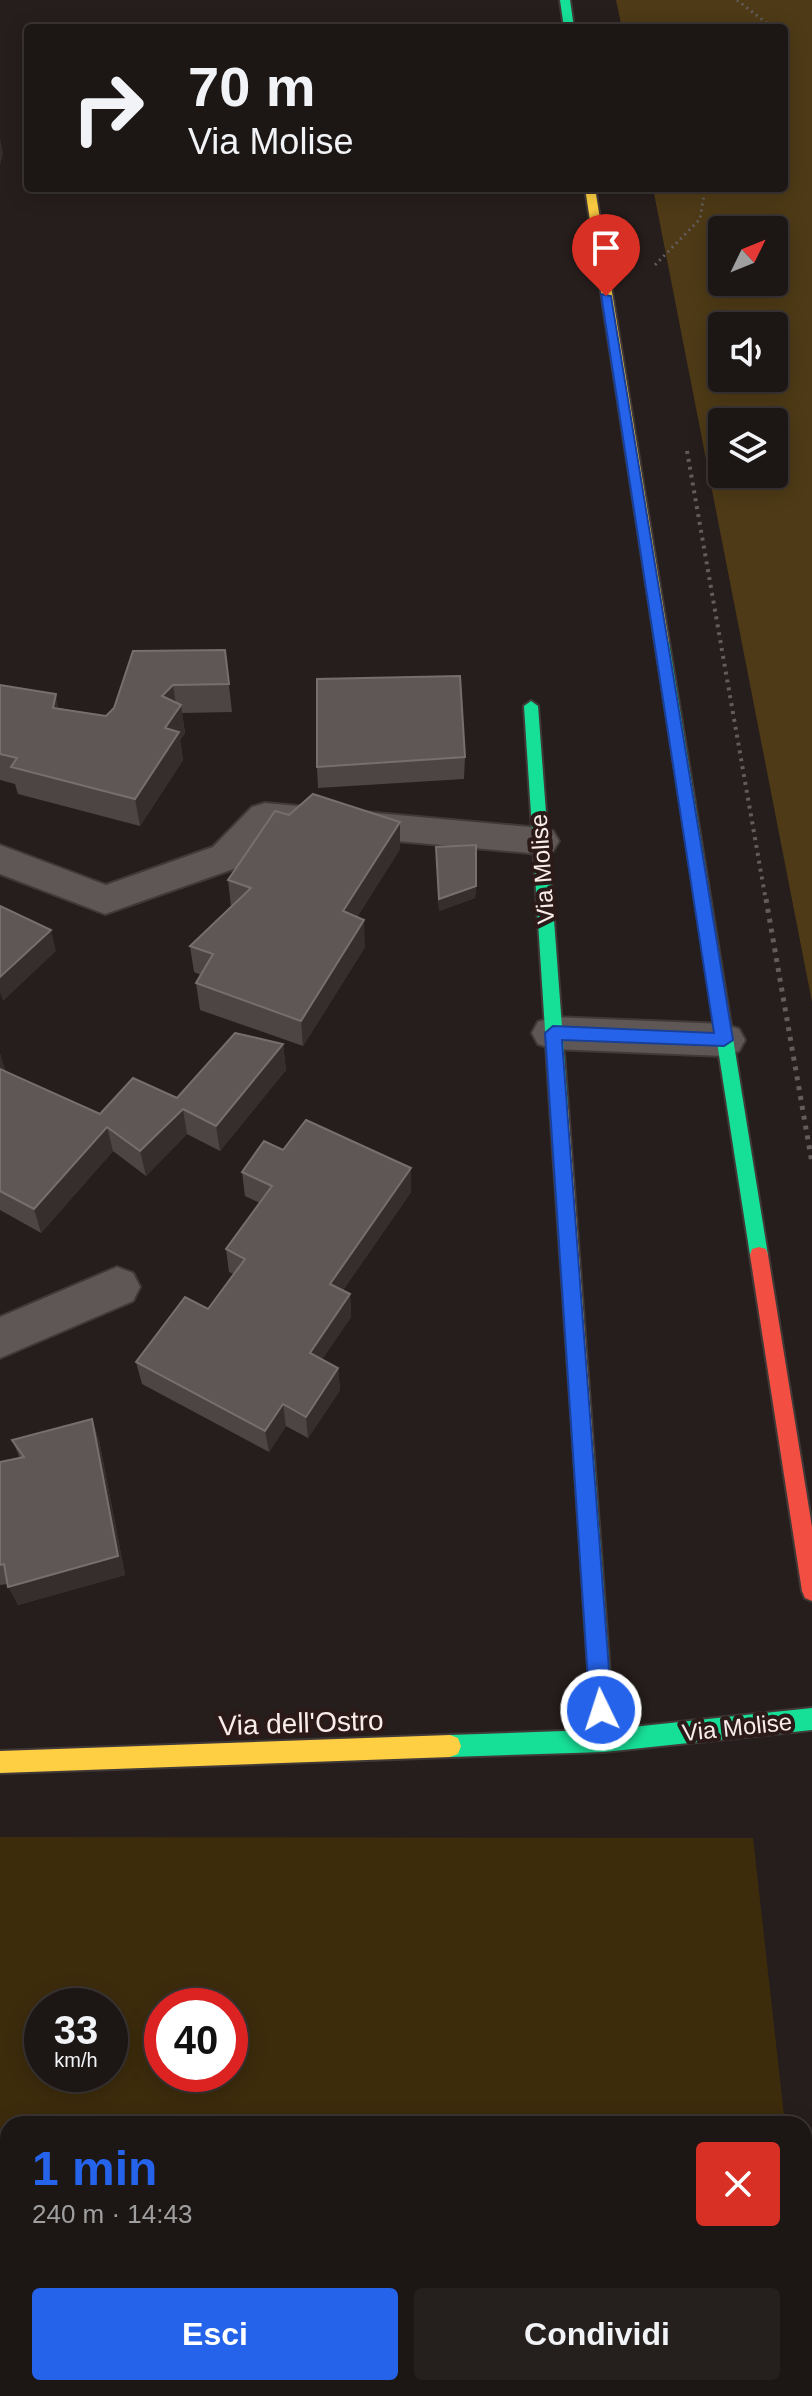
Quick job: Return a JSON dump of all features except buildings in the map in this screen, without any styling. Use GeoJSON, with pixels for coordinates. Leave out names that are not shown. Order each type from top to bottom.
{"type":"FeatureCollection","features":[{"type":"Feature","properties":{"kind":"main road"},"geometry":{"type":"LineString","coordinates":[[565,0],[568,24]]}},
{"type":"Feature","properties":{"kind":"main road"},"geometry":{"type":"LineString","coordinates":[[591,192],[812,1591]]}},
{"type":"Feature","properties":{"kind":"main road","name":"Via Molise"},"geometry":{"type":"LineString","coordinates":[[531,706],[604,1741],[812,1719]]}},
{"type":"Feature","properties":{"kind":"main road","name":"Via dell'Ostro"},"geometry":{"type":"LineString","coordinates":[[0,1762],[604,1741]]}},
{"type":"Feature","properties":{"kind":"street"},"geometry":{"type":"LineString","coordinates":[[0,859],[105,900],[226,857],[265,816],[540,841]]}},
{"type":"Feature","properties":{"kind":"street"},"geometry":{"type":"LineString","coordinates":[[553,1033],[724,1040]]}},
{"type":"Feature","properties":{"kind":"street"},"geometry":{"type":"LineString","coordinates":[[0,1338],[117,1287]]}},
{"type":"Feature","properties":{"kind":"path"},"geometry":{"type":"LineString","coordinates":[[737,0],[768,24]]}},
{"type":"Feature","properties":{"kind":"path"},"geometry":{"type":"LineString","coordinates":[[655,265],[700,219],[704,192]]}},
{"type":"Feature","properties":{"kind":"path"},"geometry":{"type":"LineString","coordinates":[[652,250],[657,278]]}},
{"type":"Feature","properties":{"kind":"path"},"geometry":{"type":"LineString","coordinates":[[686,443],[812,1163]]}},
{"type":"Feature","properties":{"kind":"shaded area"},"geometry":{"type":"Polygon","coordinates":[[[616,0],[812,0],[812,1002],[712,488],[788,488],[788,408],[708,408],[708,470],[654,192],[788,192],[788,24],[621,24],[616,0]]]}},
{"type":"Feature","properties":{"kind":"shaded area"},"geometry":{"type":"Polygon","coordinates":[[[0,1837],[753,1838],[784,2116],[0,2116],[0,1837]]]}},
{"type":"Feature","properties":{"kind":"traffic: fast"},"geometry":{"type":"LineString","coordinates":[[565,0],[568,24]]}},
{"type":"Feature","properties":{"kind":"traffic: fast"},"geometry":{"type":"LineString","coordinates":[[662,642],[759,1255]]}},
{"type":"Feature","properties":{"kind":"traffic: fast"},"geometry":{"type":"LineString","coordinates":[[531,706],[559,1107]]}},
{"type":"Feature","properties":{"kind":"traffic: fast"},"geometry":{"type":"LineString","coordinates":[[584,1457],[604,1741]]}},
{"type":"Feature","properties":{"kind":"traffic: fast"},"geometry":{"type":"LineString","coordinates":[[450,1746],[604,1741],[812,1719]]}},
{"type":"Feature","properties":{"kind":"traffic: slow"},"geometry":{"type":"LineString","coordinates":[[591,192],[662,642]]}},
{"type":"Feature","properties":{"kind":"traffic: slow"},"geometry":{"type":"LineString","coordinates":[[559,1107],[584,1457]]}},
{"type":"Feature","properties":{"kind":"traffic: slow"},"geometry":{"type":"LineString","coordinates":[[0,1762],[450,1746]]}},
{"type":"Feature","properties":{"kind":"traffic: jam"},"geometry":{"type":"LineString","coordinates":[[759,1255],[812,1591]]}},
{"type":"Feature","properties":{"kind":"route"},"geometry":{"type":"LineString","coordinates":[[601,1710],[553,1033],[724,1040],[606,296]]}}]}
